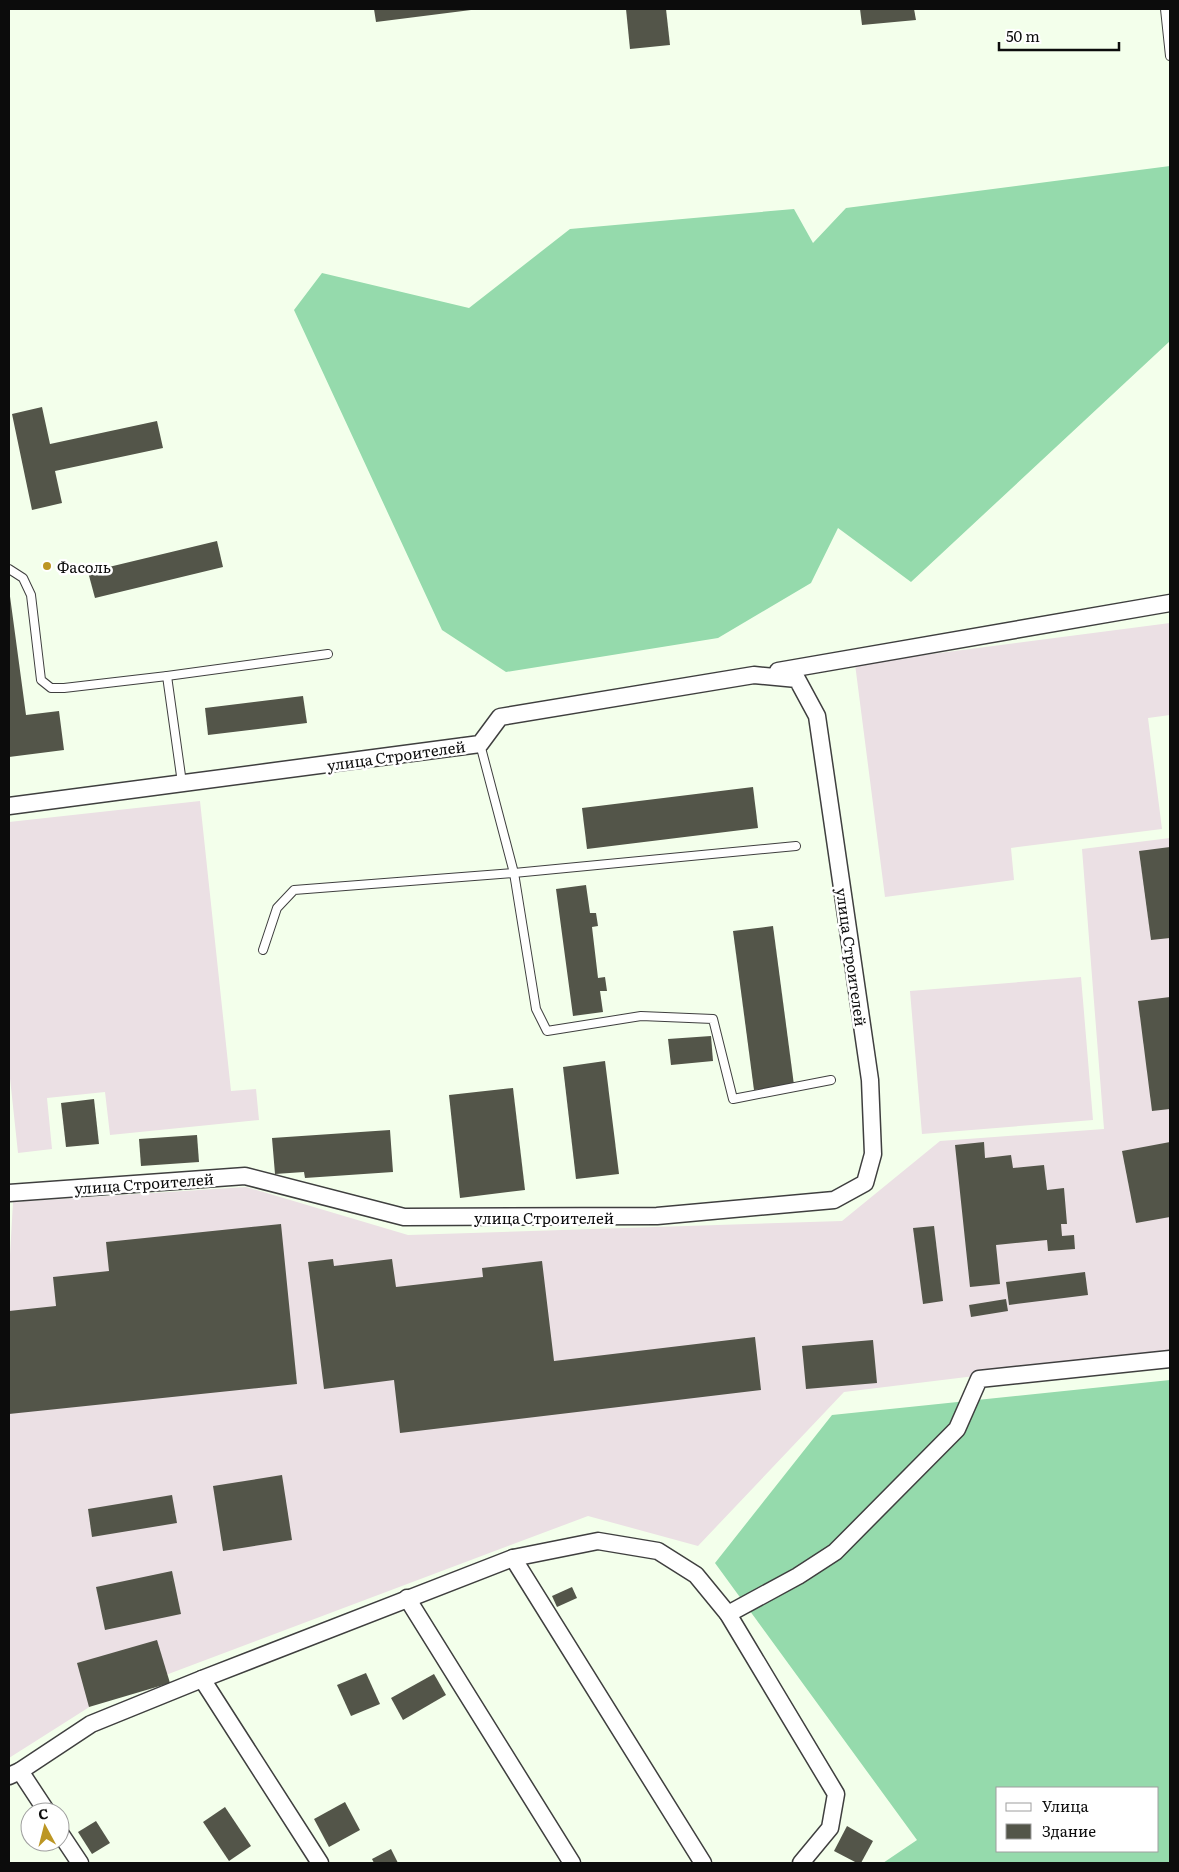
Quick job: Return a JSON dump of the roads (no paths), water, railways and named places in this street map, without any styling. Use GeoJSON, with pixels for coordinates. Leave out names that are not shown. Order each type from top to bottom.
{"type":"FeatureCollection","features":[{"type":"Feature","properties":{"kind":"street"},"geometry":{"type":"LineString","coordinates":[[754,675],[1170,603]]}},
{"type":"Feature","properties":{"kind":"street","name":"улица Строителей"},"geometry":{"type":"LineString","coordinates":[[9,806],[480,744],[500,717],[754,675],[797,678],[817,716],[870,1080],[873,1154],[865,1183],[834,1200],[657,1216],[404,1217],[245,1176],[9,1193]]}},
{"type":"Feature","properties":{"kind":"street"},"geometry":{"type":"LineString","coordinates":[[728,1614],[798,1576],[835,1552],[957,1429],[979,1379],[1170,1359]]}},
{"type":"Feature","properties":{"kind":"street"},"geometry":{"type":"LineString","coordinates":[[38,1802],[14,1774],[91,1724],[512,1558],[598,1541],[658,1551],[696,1575],[728,1614],[836,1794],[830,1828],[801,1863]]}},
{"type":"Feature","properties":{"kind":"street"},"geometry":{"type":"LineString","coordinates":[[512,1558],[703,1863]]}},
{"type":"Feature","properties":{"kind":"street"},"geometry":{"type":"LineString","coordinates":[[407,1598],[572,1863]]}},
{"type":"Feature","properties":{"kind":"street"},"geometry":{"type":"LineString","coordinates":[[202,1679],[320,1863]]}},
{"type":"Feature","properties":{"kind":"street"},"geometry":{"type":"LineString","coordinates":[[70,1848],[80,1863]]}},
{"type":"Feature","properties":{"kind":"lane"},"geometry":{"type":"LineString","coordinates":[[1165,9],[1170,56]]}},
{"type":"Feature","properties":{"kind":"lane"},"geometry":{"type":"LineString","coordinates":[[9,569],[23,578],[31,595],[41,680],[51,688],[167,676],[328,654]]}},
{"type":"Feature","properties":{"kind":"lane"},"geometry":{"type":"LineString","coordinates":[[167,676],[182,784]]}},
{"type":"Feature","properties":{"kind":"lane"},"geometry":{"type":"LineString","coordinates":[[480,744],[514,873],[536,1009],[547,1032],[642,1016],[713,1019],[732,1099],[831,1080]]}},
{"type":"Feature","properties":{"kind":"lane"},"geometry":{"type":"LineString","coordinates":[[263,950],[277,908],[294,890],[514,873],[796,846]]}},
{"type":"Feature","properties":{"kind":"place","name":"Фасоль"},"geometry":{"type":"Point","coordinates":[47,566]}}]}
